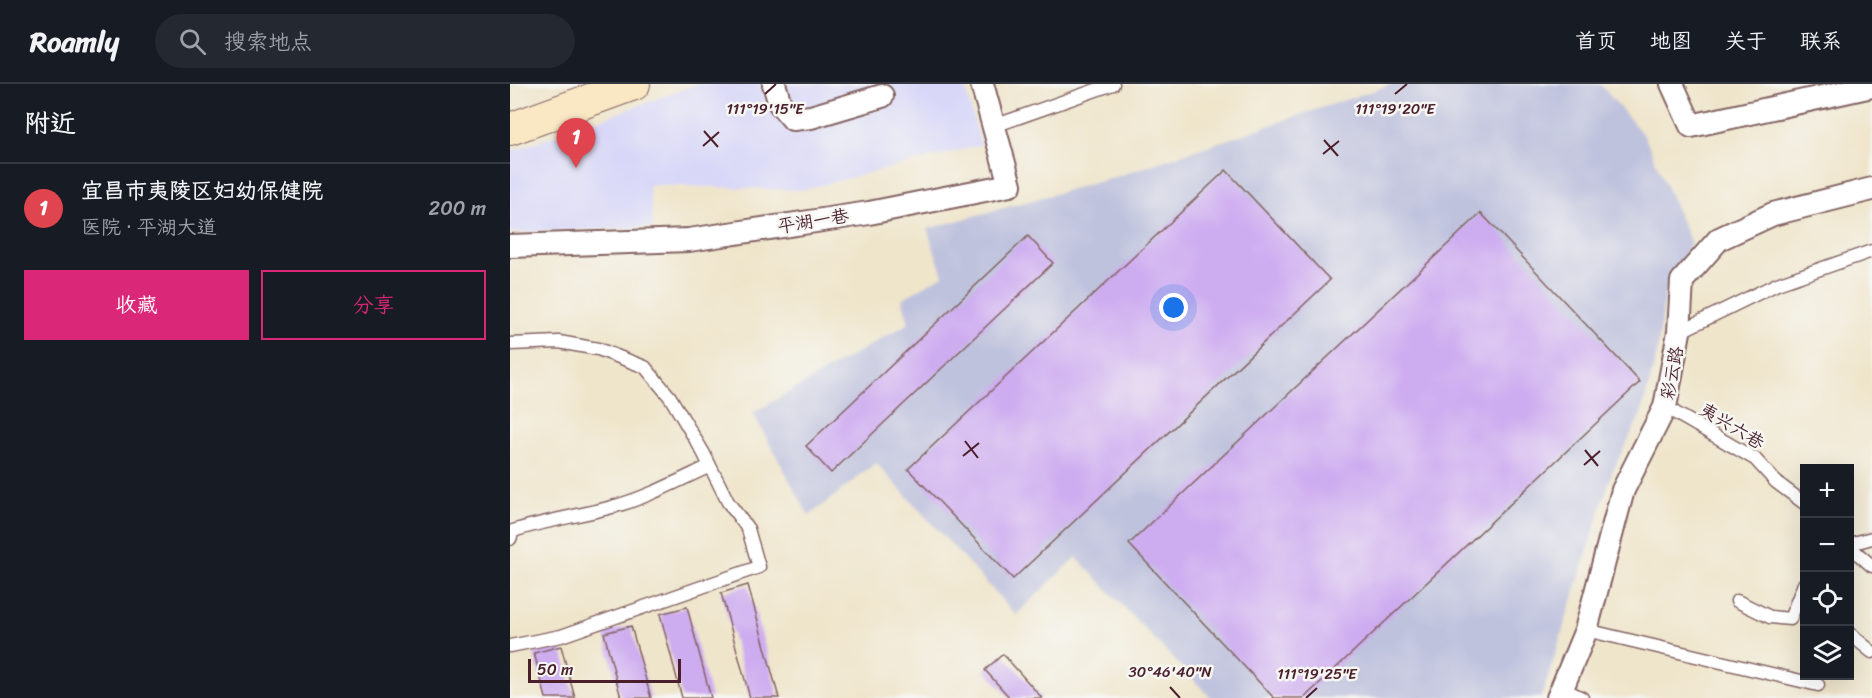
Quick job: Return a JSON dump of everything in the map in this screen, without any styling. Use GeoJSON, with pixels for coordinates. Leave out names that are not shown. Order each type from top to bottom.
{"type":"FeatureCollection","features":[{"type":"Feature","properties":{"kind":"main road"},"geometry":{"type":"LineString","coordinates":[[510,111],[588,84]]}},
{"type":"Feature","properties":{"kind":"main road"},"geometry":{"type":"LineString","coordinates":[[510,129],[634,84]]}},
{"type":"Feature","properties":{"kind":"street"},"geometry":{"type":"LineString","coordinates":[[774,84],[780,104],[793,119],[811,117],[882,96]]}},
{"type":"Feature","properties":{"kind":"street","name":"平湖一巷"},"geometry":{"type":"LineString","coordinates":[[510,246],[689,240],[869,213],[1010,184],[982,84]]}},
{"type":"Feature","properties":{"kind":"street"},"geometry":{"type":"LineString","coordinates":[[1672,84],[1691,126],[1872,86]]}},
{"type":"Feature","properties":{"kind":"street","name":"彩云路"},"geometry":{"type":"LineString","coordinates":[[1567,695],[1623,490],[1665,407],[1679,332],[1682,281],[1719,239],[1773,214],[1872,190]]}},
{"type":"Feature","properties":{"kind":"lane"},"geometry":{"type":"LineString","coordinates":[[994,126],[1113,84]]}},
{"type":"Feature","properties":{"kind":"lane"},"geometry":{"type":"LineString","coordinates":[[1679,332],[1778,284],[1872,251]]}},
{"type":"Feature","properties":{"kind":"lane"},"geometry":{"type":"LineString","coordinates":[[510,344],[559,342],[598,349],[645,367],[670,397],[728,502],[748,529],[759,567],[561,636],[510,646]]}},
{"type":"Feature","properties":{"kind":"lane","name":"夷兴六巷"},"geometry":{"type":"LineString","coordinates":[[1665,407],[1755,459],[1776,482],[1800,500]]}},
{"type":"Feature","properties":{"kind":"lane"},"geometry":{"type":"LineString","coordinates":[[510,539],[513,531],[533,524],[613,507],[664,488],[710,466]]}},
{"type":"Feature","properties":{"kind":"lane"},"geometry":{"type":"LineString","coordinates":[[1854,545],[1872,538]]}},
{"type":"Feature","properties":{"kind":"lane"},"geometry":{"type":"LineString","coordinates":[[1854,550],[1872,566]]}},
{"type":"Feature","properties":{"kind":"lane"},"geometry":{"type":"LineString","coordinates":[[1737,601],[1770,617],[1790,619],[1800,594]]}},
{"type":"Feature","properties":{"kind":"lane"},"geometry":{"type":"LineString","coordinates":[[1586,630],[1818,685]]}},
{"type":"Feature","properties":{"kind":"lane"},"geometry":{"type":"LineString","coordinates":[[1854,637],[1872,652]]}},
{"type":"Feature","properties":{"kind":"shaded area"},"geometry":{"type":"Polygon","coordinates":[[[698,84],[964,84],[981,145],[802,190],[649,185],[653,227],[510,233],[510,152],[698,84]]]}},
{"type":"Feature","properties":{"kind":"shaded area"},"geometry":{"type":"Polygon","coordinates":[[[1393,84],[1600,84],[1645,137],[1691,243],[1665,293],[1657,354],[1641,414],[1612,472],[1540,698],[1211,698],[1076,557],[1016,615],[876,463],[809,516],[753,413],[909,323],[902,299],[943,275],[927,229],[1112,178],[1393,84]]]}},
{"type":"Feature","properties":{"kind":"building"},"geometry":{"type":"Polygon","coordinates":[[[1226,170],[1330,280],[1013,579],[908,469],[1226,170]]]}},
{"type":"Feature","properties":{"kind":"building"},"geometry":{"type":"Polygon","coordinates":[[[1481,213],[1640,382],[1304,698],[1274,698],[1129,544],[1481,213]]]}},
{"type":"Feature","properties":{"kind":"building"},"geometry":{"type":"Polygon","coordinates":[[[1028,236],[1053,263],[831,473],[806,446],[1028,236]]]}},
{"type":"Feature","properties":{"kind":"building"},"geometry":{"type":"Polygon","coordinates":[[[748,585],[779,698],[750,698],[721,593],[748,585]]]}},
{"type":"Feature","properties":{"kind":"building"},"geometry":{"type":"Polygon","coordinates":[[[687,607],[711,698],[682,698],[660,614],[687,607]]]}},
{"type":"Feature","properties":{"kind":"building"},"geometry":{"type":"Polygon","coordinates":[[[631,626],[651,698],[621,698],[604,633],[631,626]]]}},
{"type":"Feature","properties":{"kind":"building"},"geometry":{"type":"Polygon","coordinates":[[[561,646],[575,698],[546,698],[534,653],[561,646]]]}},
{"type":"Feature","properties":{"kind":"building"},"geometry":{"type":"Polygon","coordinates":[[[1003,654],[1042,698],[1010,698],[985,670],[1003,654]]]}},
{"type":"Feature","properties":{"kind":"place","name":"宜昌市夷陵区妇幼保健院"},"geometry":{"type":"Point","coordinates":[576,168]}}]}
